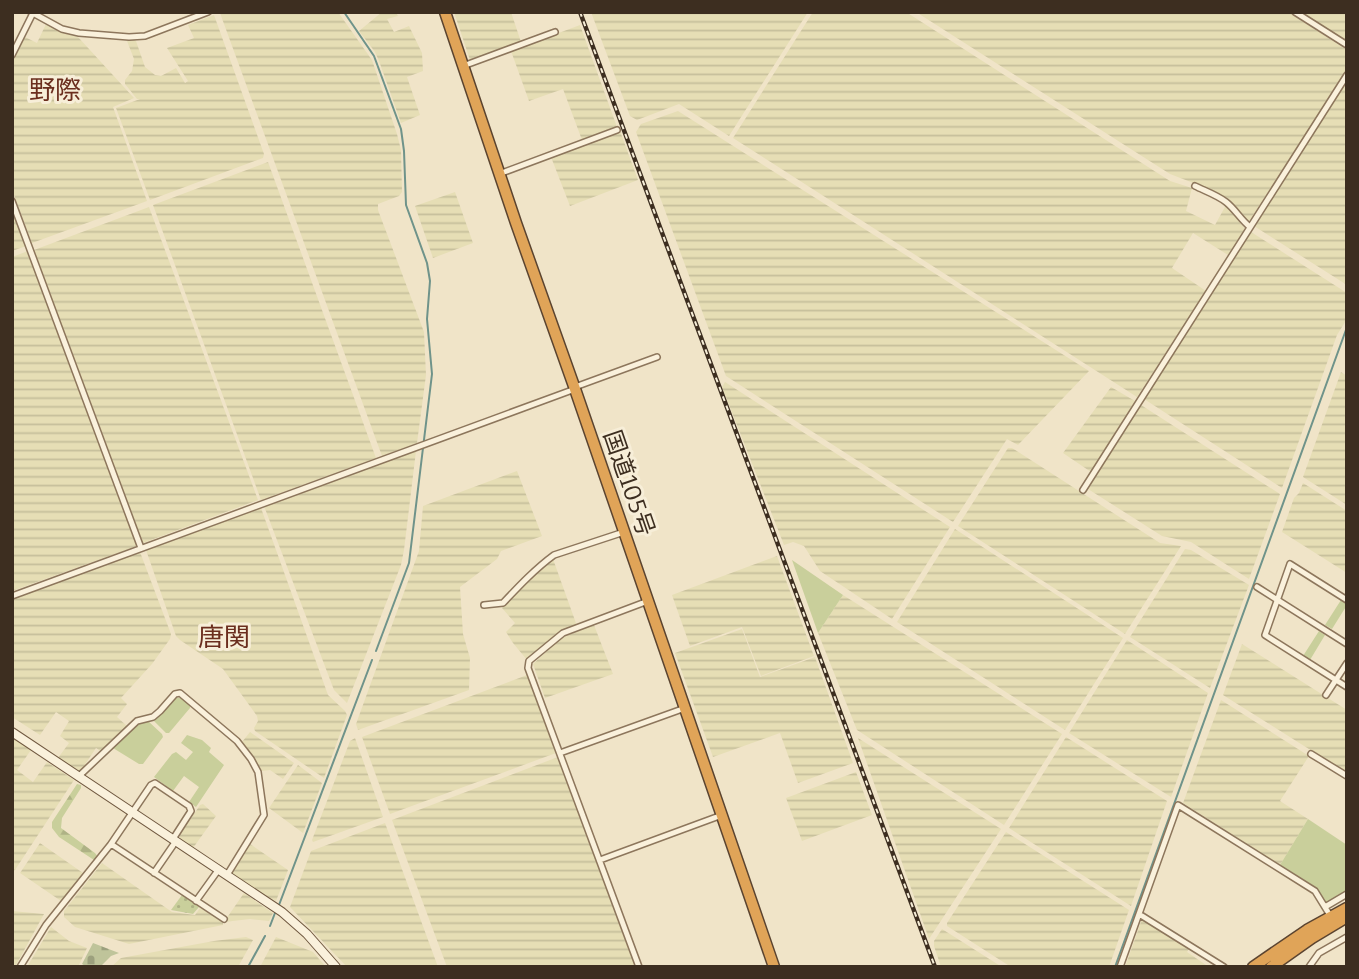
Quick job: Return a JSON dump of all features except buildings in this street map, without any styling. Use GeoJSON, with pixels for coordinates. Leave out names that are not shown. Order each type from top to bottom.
{"type":"FeatureCollection","features":[{"type":"Feature","properties":{"kind":"highway","name":"国道105号"},"geometry":{"type":"LineString","coordinates":[[445,12],[774,967]]}},
{"type":"Feature","properties":{"kind":"highway"},"geometry":{"type":"LineString","coordinates":[[1253,967],[1307,930],[1347,908]]}},
{"type":"Feature","properties":{"kind":"highway"},"geometry":{"type":"LineString","coordinates":[[1271,967],[1312,938],[1335,916]]}},
{"type":"Feature","properties":{"kind":"street"},"geometry":{"type":"LineString","coordinates":[[12,54],[32,13],[62,29],[129,37],[145,36],[208,12]]}},
{"type":"Feature","properties":{"kind":"street"},"geometry":{"type":"LineString","coordinates":[[1295,12],[1347,46]]}},
{"type":"Feature","properties":{"kind":"street"},"geometry":{"type":"LineString","coordinates":[[463,66],[555,32]]}},
{"type":"Feature","properties":{"kind":"street"},"geometry":{"type":"LineString","coordinates":[[1083,490],[1347,75]]}},
{"type":"Feature","properties":{"kind":"street"},"geometry":{"type":"LineString","coordinates":[[499,174],[617,130]]}},
{"type":"Feature","properties":{"kind":"street"},"geometry":{"type":"LineString","coordinates":[[1195,186],[1230,205],[1250,227]]}},
{"type":"Feature","properties":{"kind":"street"},"geometry":{"type":"LineString","coordinates":[[12,201],[141,548]]}},
{"type":"Feature","properties":{"kind":"street"},"geometry":{"type":"LineString","coordinates":[[12,596],[657,357]]}},
{"type":"Feature","properties":{"kind":"street"},"geometry":{"type":"LineString","coordinates":[[484,605],[503,603],[554,555],[624,531]]}},
{"type":"Feature","properties":{"kind":"street"},"geometry":{"type":"LineString","coordinates":[[1347,600],[1290,564],[1265,635],[1347,687]]}},
{"type":"Feature","properties":{"kind":"street"},"geometry":{"type":"LineString","coordinates":[[1257,587],[1347,644]]}},
{"type":"Feature","properties":{"kind":"street"},"geometry":{"type":"LineString","coordinates":[[639,967],[528,668],[529,661],[563,633],[648,601]]}},
{"type":"Feature","properties":{"kind":"street"},"geometry":{"type":"LineString","coordinates":[[1326,695],[1347,663]]}},
{"type":"Feature","properties":{"kind":"street"},"geometry":{"type":"LineString","coordinates":[[78,777],[137,721],[153,717],[175,694],[180,693],[237,741],[258,772],[264,815],[223,872],[197,901]]}},
{"type":"Feature","properties":{"kind":"street"},"geometry":{"type":"LineString","coordinates":[[560,753],[686,708]]}},
{"type":"Feature","properties":{"kind":"street"},"geometry":{"type":"LineString","coordinates":[[12,732],[277,908],[307,934],[336,967]]}},
{"type":"Feature","properties":{"kind":"street"},"geometry":{"type":"LineString","coordinates":[[1311,754],[1347,776]]}},
{"type":"Feature","properties":{"kind":"street"},"geometry":{"type":"LineString","coordinates":[[20,967],[46,925],[111,844],[155,783],[189,806],[191,811],[154,873]]}},
{"type":"Feature","properties":{"kind":"street"},"geometry":{"type":"LineString","coordinates":[[1120,967],[1178,805],[1314,891],[1335,916],[1345,937],[1319,953],[1309,967]]}},
{"type":"Feature","properties":{"kind":"street"},"geometry":{"type":"LineString","coordinates":[[600,860],[722,815]]}},
{"type":"Feature","properties":{"kind":"street"},"geometry":{"type":"LineString","coordinates":[[111,844],[224,919]]}},
{"type":"Feature","properties":{"kind":"street"},"geometry":{"type":"LineString","coordinates":[[1335,916],[1347,894]]}},
{"type":"Feature","properties":{"kind":"street"},"geometry":{"type":"LineString","coordinates":[[1139,914],[1224,967]]}},
{"type":"Feature","properties":{"kind":"shaded area"},"geometry":{"type":"Polygon","coordinates":[[[338,12],[372,60],[401,150],[402,192],[399,196],[378,204],[378,210],[424,332],[426,375],[417,443],[382,456],[220,13],[338,12]]]}},
{"type":"Feature","properties":{"kind":"shaded area"},"geometry":{"type":"Polygon","coordinates":[[[382,12],[396,12],[398,16],[387,19],[394,32],[409,26],[422,53],[423,71],[407,77],[420,115],[401,123],[375,52],[359,31],[382,12]]]}},
{"type":"Feature","properties":{"kind":"shaded area"},"geometry":{"type":"Polygon","coordinates":[[[454,12],[511,12],[521,42],[470,60],[454,12]]]}},
{"type":"Feature","properties":{"kind":"shaded area"},"geometry":{"type":"Polygon","coordinates":[[[591,12],[808,12],[729,136],[679,104],[637,120],[630,116],[591,12]]]}},
{"type":"Feature","properties":{"kind":"shaded area"},"geometry":{"type":"Polygon","coordinates":[[[813,12],[906,12],[1170,181],[1192,188],[1186,211],[1215,225],[1226,205],[1245,229],[1228,255],[1193,233],[1172,268],[1206,291],[1137,397],[733,138],[813,12]]]}},
{"type":"Feature","properties":{"kind":"shaded area"},"geometry":{"type":"Polygon","coordinates":[[[916,12],[1288,12],[1347,50],[1347,70],[1248,223],[1229,199],[1170,174],[916,12]]]}},
{"type":"Feature","properties":{"kind":"shaded area"},"geometry":{"type":"Polygon","coordinates":[[[1301,12],[1347,12],[1347,41],[1301,12]]]}},
{"type":"Feature","properties":{"kind":"shaded area"},"geometry":{"type":"Polygon","coordinates":[[[214,15],[264,154],[263,158],[150,200],[116,108],[140,99],[137,99],[125,84],[132,71],[134,59],[127,41],[136,41],[145,67],[155,75],[161,76],[176,68],[185,83],[188,81],[167,48],[194,38],[188,25],[214,15]]]}},
{"type":"Feature","properties":{"kind":"shaded area"},"geometry":{"type":"Polygon","coordinates":[[[46,24],[78,37],[134,98],[113,107],[147,201],[32,243],[12,190],[12,63],[25,37],[37,43],[46,24]]]}},
{"type":"Feature","properties":{"kind":"shaded area"},"geometry":{"type":"Polygon","coordinates":[[[580,25],[617,127],[582,140],[563,89],[529,101],[511,51],[580,25]]]}},
{"type":"Feature","properties":{"kind":"shaded area"},"geometry":{"type":"Polygon","coordinates":[[[1347,81],[1347,285],[1254,226],[1347,81]]]}},
{"type":"Feature","properties":{"kind":"shaded area"},"geometry":{"type":"Polygon","coordinates":[[[678,111],[1089,371],[1018,445],[1007,439],[953,522],[726,376],[636,132],[641,124],[678,111]]]}},
{"type":"Feature","properties":{"kind":"shaded area"},"geometry":{"type":"Polygon","coordinates":[[[620,131],[638,180],[570,206],[551,157],[620,131]]]}},
{"type":"Feature","properties":{"kind":"shaded area"},"geometry":{"type":"Polygon","coordinates":[[[268,162],[376,458],[261,500],[153,205],[268,162]]]}},
{"type":"Feature","properties":{"kind":"shaded area"},"geometry":{"type":"Polygon","coordinates":[[[455,192],[473,243],[433,258],[415,206],[455,192]]]}},
{"type":"Feature","properties":{"kind":"shaded area"},"geometry":{"type":"Polygon","coordinates":[[[149,207],[258,500],[143,543],[34,250],[149,207]]]}},
{"type":"Feature","properties":{"kind":"shaded area"},"geometry":{"type":"Polygon","coordinates":[[[12,209],[26,246],[12,251],[12,209]]]}},
{"type":"Feature","properties":{"kind":"shaded area"},"geometry":{"type":"Polygon","coordinates":[[[1251,232],[1347,293],[1347,319],[1337,335],[1282,488],[1144,399],[1251,232]]]}},
{"type":"Feature","properties":{"kind":"shaded area"},"geometry":{"type":"Polygon","coordinates":[[[28,251],[137,546],[12,591],[12,257],[28,251]]]}},
{"type":"Feature","properties":{"kind":"shaded area"},"geometry":{"type":"Polygon","coordinates":[[[1341,372],[1347,376],[1347,505],[1303,477],[1341,372]]]}},
{"type":"Feature","properties":{"kind":"shaded area"},"geometry":{"type":"Polygon","coordinates":[[[725,382],[950,527],[892,619],[820,571],[804,546],[793,542],[784,545],[722,387],[725,382]]]}},
{"type":"Feature","properties":{"kind":"shaded area"},"geometry":{"type":"Polygon","coordinates":[[[1111,387],[1135,401],[1091,472],[1063,453],[1111,387]]]}},
{"type":"Feature","properties":{"kind":"shaded area"},"geometry":{"type":"Polygon","coordinates":[[[1141,405],[1280,494],[1249,579],[1191,542],[1162,536],[1088,489],[1141,405]]]}},
{"type":"Feature","properties":{"kind":"shaded area"},"geometry":{"type":"Polygon","coordinates":[[[1008,448],[1012,448],[1160,543],[1181,546],[1125,634],[958,526],[1008,448]]]}},
{"type":"Feature","properties":{"kind":"shaded area"},"geometry":{"type":"Polygon","coordinates":[[[416,451],[401,565],[347,703],[334,690],[264,506],[416,451]]]}},
{"type":"Feature","properties":{"kind":"shaded area"},"geometry":{"type":"Polygon","coordinates":[[[517,471],[542,536],[501,551],[497,559],[460,587],[463,634],[470,658],[469,690],[358,730],[356,724],[419,551],[423,506],[517,471]]]}},
{"type":"Feature","properties":{"kind":"shaded area"},"geometry":{"type":"Polygon","coordinates":[[[1303,483],[1347,511],[1347,573],[1282,532],[1294,498],[1303,483]]]}},
{"type":"Feature","properties":{"kind":"shaded area"},"geometry":{"type":"Polygon","coordinates":[[[261,508],[328,695],[347,715],[324,778],[255,731],[257,716],[223,669],[176,636],[146,550],[261,508]]]}},
{"type":"Feature","properties":{"kind":"shaded area"},"geometry":{"type":"Polygon","coordinates":[[[955,529],[1123,638],[1065,730],[897,622],[955,529]]]}},
{"type":"Feature","properties":{"kind":"shaded area"},"geometry":{"type":"Polygon","coordinates":[[[1185,549],[1249,585],[1210,688],[1130,637],[1185,549]]]}},
{"type":"Feature","properties":{"kind":"shaded area"},"geometry":{"type":"Polygon","coordinates":[[[140,552],[171,634],[170,639],[152,664],[121,698],[127,704],[117,717],[127,726],[102,752],[96,748],[80,772],[58,758],[69,743],[60,736],[69,721],[56,712],[40,735],[12,717],[12,599],[140,552]]]}},
{"type":"Feature","properties":{"kind":"shaded area"},"geometry":{"type":"Polygon","coordinates":[[[777,556],[814,656],[761,676],[742,627],[690,646],[672,595],[777,556]]]}},
{"type":"Feature","properties":{"kind":"shaded area"},"geometry":{"type":"Polygon","coordinates":[[[553,559],[577,626],[558,634],[527,660],[506,632],[515,623],[502,608],[519,588],[553,559]]]}},
{"type":"Feature","properties":{"kind":"shaded area"},"geometry":{"type":"Polygon","coordinates":[[[843,595],[1062,734],[1004,825],[857,730],[818,633],[843,595]]]}},
{"type":"Feature","properties":{"kind":"shaded area"},"geometry":{"type":"Polygon","coordinates":[[[594,625],[613,674],[545,698],[533,664],[560,639],[594,625]]]}},
{"type":"Feature","properties":{"kind":"shaded area"},"geometry":{"type":"Polygon","coordinates":[[[742,629],[760,677],[815,657],[853,763],[798,783],[780,733],[713,757],[675,653],[742,629]]]}},
{"type":"Feature","properties":{"kind":"shaded area"},"geometry":{"type":"Polygon","coordinates":[[[1127,640],[1208,693],[1171,797],[1069,733],[1127,640]]]}},
{"type":"Feature","properties":{"kind":"shaded area"},"geometry":{"type":"Polygon","coordinates":[[[1242,644],[1347,710],[1347,773],[1223,695],[1242,644]]]}},
{"type":"Feature","properties":{"kind":"shaded area"},"geometry":{"type":"Polygon","coordinates":[[[527,675],[556,753],[390,814],[362,737],[527,675]]]}},
{"type":"Feature","properties":{"kind":"shaded area"},"geometry":{"type":"Polygon","coordinates":[[[1221,700],[1309,756],[1280,801],[1308,819],[1280,865],[1183,803],[1221,700]]]}},
{"type":"Feature","properties":{"kind":"shaded area"},"geometry":{"type":"Polygon","coordinates":[[[250,732],[294,763],[283,779],[270,770],[262,771],[242,742],[250,732]]]}},
{"type":"Feature","properties":{"kind":"shaded area"},"geometry":{"type":"Polygon","coordinates":[[[12,736],[31,750],[17,770],[33,782],[47,762],[74,780],[12,871],[12,736]]]}},
{"type":"Feature","properties":{"kind":"shaded area"},"geometry":{"type":"Polygon","coordinates":[[[1066,737],[1167,801],[1131,906],[1009,828],[1066,737]]]}},
{"type":"Feature","properties":{"kind":"shaded area"},"geometry":{"type":"Polygon","coordinates":[[[355,738],[383,817],[313,842],[350,741],[355,738]]]}},
{"type":"Feature","properties":{"kind":"shaded area"},"geometry":{"type":"Polygon","coordinates":[[[858,738],[1001,829],[929,939],[858,738]]]}},
{"type":"Feature","properties":{"kind":"shaded area"},"geometry":{"type":"Polygon","coordinates":[[[558,757],[635,967],[447,967],[392,820],[558,757]]]}},
{"type":"Feature","properties":{"kind":"shaded area"},"geometry":{"type":"Polygon","coordinates":[[[298,765],[322,783],[303,833],[269,808],[298,765]]]}},
{"type":"Feature","properties":{"kind":"shaded area"},"geometry":{"type":"Polygon","coordinates":[[[856,772],[872,815],[802,841],[786,798],[856,772]]]}},
{"type":"Feature","properties":{"kind":"shaded area"},"geometry":{"type":"Polygon","coordinates":[[[203,804],[216,816],[193,848],[180,840],[180,835],[203,804]]]}},
{"type":"Feature","properties":{"kind":"shaded area"},"geometry":{"type":"Polygon","coordinates":[[[385,823],[438,967],[347,967],[290,907],[311,851],[385,823]]]}},
{"type":"Feature","properties":{"kind":"shaded area"},"geometry":{"type":"Polygon","coordinates":[[[1006,832],[1129,910],[1109,967],[1011,967],[947,926],[1006,832]]]}},
{"type":"Feature","properties":{"kind":"shaded area"},"geometry":{"type":"Polygon","coordinates":[[[40,843],[83,873],[61,901],[20,873],[40,843]]]}},
{"type":"Feature","properties":{"kind":"shaded area"},"geometry":{"type":"Polygon","coordinates":[[[250,844],[288,870],[276,901],[231,873],[250,844]]]}},
{"type":"Feature","properties":{"kind":"shaded area"},"geometry":{"type":"Polygon","coordinates":[[[102,863],[172,912],[195,915],[200,908],[223,922],[223,925],[129,944],[75,927],[64,917],[64,911],[102,863]]]}},
{"type":"Feature","properties":{"kind":"shaded area"},"geometry":{"type":"Polygon","coordinates":[[[244,893],[273,913],[269,921],[250,919],[224,922],[244,893]]]}},
{"type":"Feature","properties":{"kind":"shaded area"},"geometry":{"type":"Polygon","coordinates":[[[12,911],[44,914],[15,967],[12,967],[12,911]]]}},
{"type":"Feature","properties":{"kind":"shaded area"},"geometry":{"type":"Polygon","coordinates":[[[1142,919],[1189,949],[1187,952],[1209,967],[1125,967],[1142,919]]]}},
{"type":"Feature","properties":{"kind":"shaded area"},"geometry":{"type":"Polygon","coordinates":[[[51,927],[69,941],[87,948],[79,965],[81,967],[27,967],[51,927]]]}},
{"type":"Feature","properties":{"kind":"shaded area"},"geometry":{"type":"Polygon","coordinates":[[[942,929],[1002,967],[941,967],[934,941],[942,929]]]}},
{"type":"Feature","properties":{"kind":"shaded area"},"geometry":{"type":"Polygon","coordinates":[[[246,937],[253,940],[238,967],[111,967],[121,958],[246,937]]]}},
{"type":"Feature","properties":{"kind":"shaded area"},"geometry":{"type":"Polygon","coordinates":[[[276,937],[313,952],[326,967],[260,967],[276,937]]]}},
{"type":"Feature","properties":{"kind":"green space"},"geometry":{"type":"Polygon","coordinates":[[[792,560],[843,595],[818,633],[792,560]]]}},
{"type":"Feature","properties":{"kind":"green space"},"geometry":{"type":"Polygon","coordinates":[[[1341,600],[1347,605],[1332,629],[1325,625],[1341,600]]]}},
{"type":"Feature","properties":{"kind":"green space"},"geometry":{"type":"Polygon","coordinates":[[[1319,631],[1325,635],[1310,660],[1303,656],[1319,631]]]}},
{"type":"Feature","properties":{"kind":"green space"},"geometry":{"type":"Polygon","coordinates":[[[174,698],[182,698],[190,708],[169,733],[166,733],[154,721],[174,698]]]}},
{"type":"Feature","properties":{"kind":"green space"},"geometry":{"type":"Polygon","coordinates":[[[148,721],[163,737],[143,764],[113,748],[138,724],[148,721]]]}},
{"type":"Feature","properties":{"kind":"green space"},"geometry":{"type":"Polygon","coordinates":[[[187,735],[202,740],[211,748],[209,752],[224,765],[196,807],[189,802],[199,787],[184,776],[173,791],[154,777],[172,754],[176,752],[186,760],[193,752],[181,743],[187,735]]]}},
{"type":"Feature","properties":{"kind":"green space"},"geometry":{"type":"Polygon","coordinates":[[[77,784],[81,785],[81,788],[62,818],[61,828],[95,853],[98,857],[94,860],[59,837],[52,828],[52,822],[77,784]]]}},
{"type":"Feature","properties":{"kind":"green space"},"geometry":{"type":"Polygon","coordinates":[[[1308,819],[1347,845],[1347,891],[1327,903],[1314,886],[1280,865],[1308,819]]]}},
{"type":"Feature","properties":{"kind":"green space"},"geometry":{"type":"Polygon","coordinates":[[[182,895],[199,907],[193,914],[171,910],[182,895]]]}},
{"type":"Feature","properties":{"kind":"green space"},"geometry":{"type":"Polygon","coordinates":[[[93,943],[119,953],[111,956],[100,967],[87,967],[82,964],[93,943]]]}},
{"type":"Feature","properties":{"kind":"waterway"},"geometry":{"type":"LineString","coordinates":[[344,12],[374,56],[401,129],[406,205],[427,263],[430,281],[427,319],[432,374],[409,563],[376,651]]}},
{"type":"Feature","properties":{"kind":"waterway"},"geometry":{"type":"LineString","coordinates":[[1115,967],[1347,327]]}},
{"type":"Feature","properties":{"kind":"waterway"},"geometry":{"type":"LineString","coordinates":[[279,905],[372,660]]}},
{"type":"Feature","properties":{"kind":"waterway"},"geometry":{"type":"LineString","coordinates":[[270,926],[275,913]]}},
{"type":"Feature","properties":{"kind":"waterway"},"geometry":{"type":"LineString","coordinates":[[248,967],[265,936]]}},
{"type":"Feature","properties":{"kind":"railway"},"geometry":{"type":"LineString","coordinates":[[580,12],[935,967]]}},
{"type":"Feature","properties":{"kind":"district","name":"野際"},"geometry":{"type":"Point","coordinates":[55,90]}},
{"type":"Feature","properties":{"kind":"district","name":"唐関"},"geometry":{"type":"Point","coordinates":[224,637]}}]}
